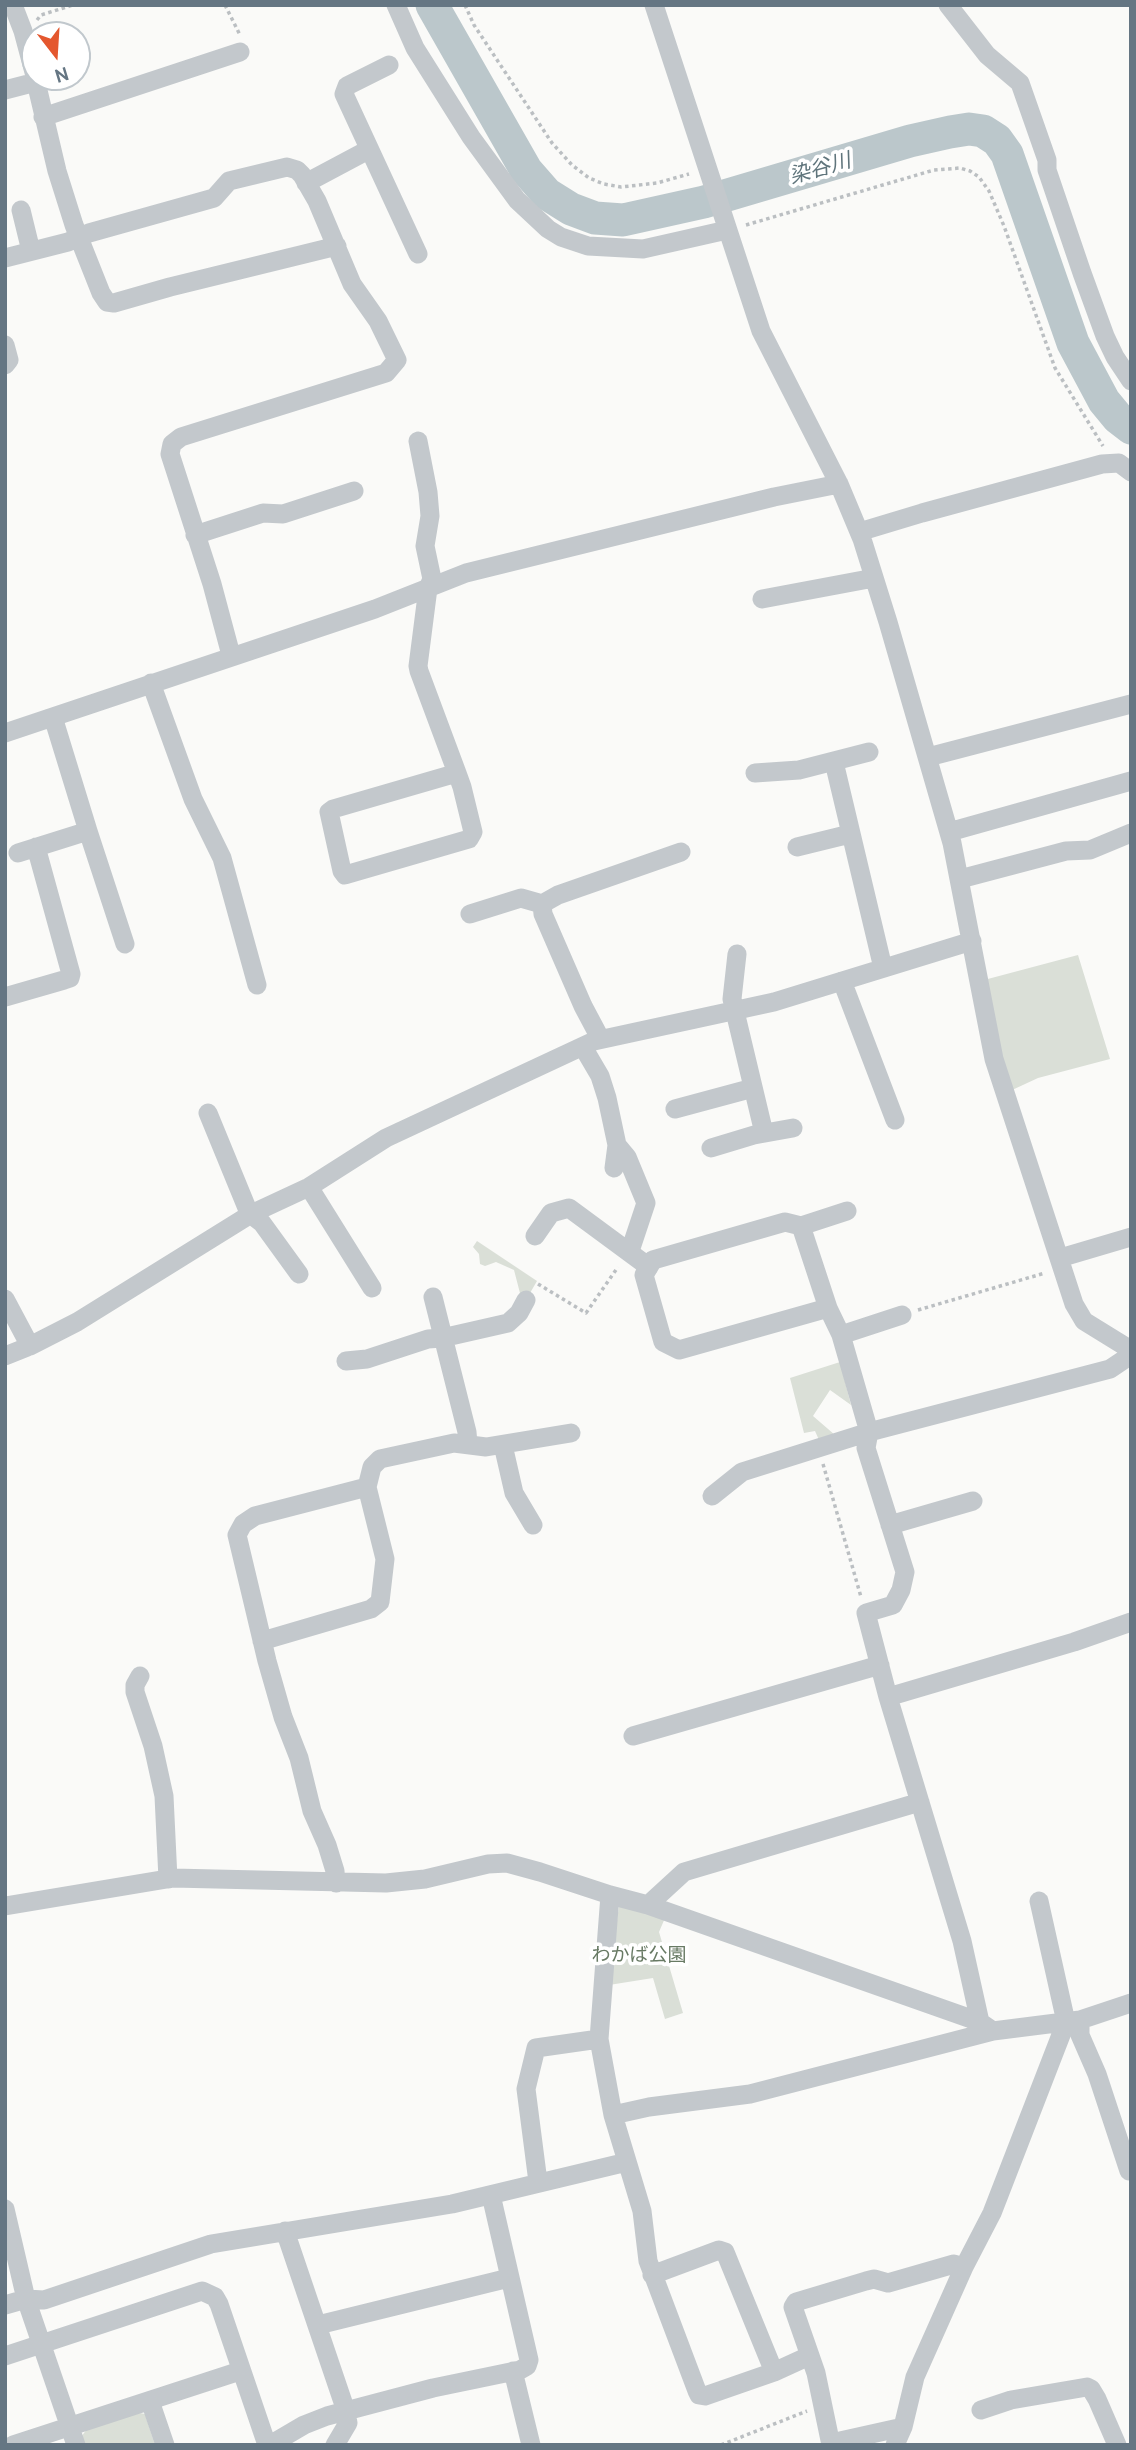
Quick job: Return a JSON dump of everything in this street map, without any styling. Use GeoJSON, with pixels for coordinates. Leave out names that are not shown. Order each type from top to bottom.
{"type":"FeatureCollection","features":[{"type":"Feature","properties":{"kind":"street"},"geometry":{"type":"LineString","coordinates":[[13,5],[21,26]]}},
{"type":"Feature","properties":{"kind":"street"},"geometry":{"type":"LineString","coordinates":[[396,5],[415,48],[471,137],[517,200],[548,229],[561,237],[588,246],[643,249],[726,227]]}},
{"type":"Feature","properties":{"kind":"street"},"geometry":{"type":"LineString","coordinates":[[654,5],[761,331],[839,484],[874,578],[949,832],[994,1059],[1074,1304],[1084,1321],[1131,1353],[1110,1369],[869,1432],[742,1472],[712,1496]]}},
{"type":"Feature","properties":{"kind":"street"},"geometry":{"type":"LineString","coordinates":[[948,5],[987,55],[1020,83],[1101,323],[1115,358],[1131,380]]}},
{"type":"Feature","properties":{"kind":"street"},"geometry":{"type":"LineString","coordinates":[[43,117],[240,52]]}},
{"type":"Feature","properties":{"kind":"street"},"geometry":{"type":"LineString","coordinates":[[389,65],[347,86],[344,94],[418,254]]}},
{"type":"Feature","properties":{"kind":"street"},"geometry":{"type":"LineString","coordinates":[[38,91],[79,238],[101,293],[111,303],[337,246]]}},
{"type":"Feature","properties":{"kind":"street"},"geometry":{"type":"LineString","coordinates":[[306,183],[368,150]]}},
{"type":"Feature","properties":{"kind":"street"},"geometry":{"type":"LineString","coordinates":[[5,258],[214,198],[229,181],[287,167],[297,170],[317,201],[352,284],[378,321],[396,355],[395,364],[380,375],[176,440],[172,444],[170,454],[212,584],[231,655]]}},
{"type":"Feature","properties":{"kind":"street"},"geometry":{"type":"LineString","coordinates":[[21,210],[31,251]]}},
{"type":"Feature","properties":{"kind":"street"},"geometry":{"type":"LineString","coordinates":[[5,345],[9,360],[5,365]]}},
{"type":"Feature","properties":{"kind":"street"},"geometry":{"type":"LineString","coordinates":[[418,441],[428,492],[430,516],[425,538],[432,579],[428,588],[418,666],[457,772],[473,832],[469,839],[345,875],[342,872],[329,812],[457,772]]}},
{"type":"Feature","properties":{"kind":"street"},"geometry":{"type":"LineString","coordinates":[[859,532],[1113,463],[1119,463],[1131,472]]}},
{"type":"Feature","properties":{"kind":"street"},"geometry":{"type":"LineString","coordinates":[[5,733],[231,655],[375,609],[466,573],[585,542],[839,484]]}},
{"type":"Feature","properties":{"kind":"street"},"geometry":{"type":"LineString","coordinates":[[195,534],[263,513],[283,514],[355,491]]}},
{"type":"Feature","properties":{"kind":"street"},"geometry":{"type":"LineString","coordinates":[[762,599],[874,578]]}},
{"type":"Feature","properties":{"kind":"street"},"geometry":{"type":"LineString","coordinates":[[152,683],[194,799],[222,858],[257,985]]}},
{"type":"Feature","properties":{"kind":"street"},"geometry":{"type":"LineString","coordinates":[[928,757],[1131,704]]}},
{"type":"Feature","properties":{"kind":"street"},"geometry":{"type":"LineString","coordinates":[[53,717],[125,944]]}},
{"type":"Feature","properties":{"kind":"street"},"geometry":{"type":"LineString","coordinates":[[755,773],[779,773],[869,752]]}},
{"type":"Feature","properties":{"kind":"street"},"geometry":{"type":"LineString","coordinates":[[834,762],[883,968]]}},
{"type":"Feature","properties":{"kind":"street"},"geometry":{"type":"LineString","coordinates":[[949,832],[1131,781]]}},
{"type":"Feature","properties":{"kind":"street"},"geometry":{"type":"LineString","coordinates":[[5,998],[70,978],[71,974],[27,850],[88,831]]}},
{"type":"Feature","properties":{"kind":"street"},"geometry":{"type":"LineString","coordinates":[[960,879],[1066,851],[1090,850],[1131,833]]}},
{"type":"Feature","properties":{"kind":"street"},"geometry":{"type":"LineString","coordinates":[[797,847],[850,834]]}},
{"type":"Feature","properties":{"kind":"street"},"geometry":{"type":"LineString","coordinates":[[470,914],[521,898],[542,904],[558,895],[681,852]]}},
{"type":"Feature","properties":{"kind":"street"},"geometry":{"type":"LineString","coordinates":[[542,904],[542,914],[583,1006],[617,1146],[614,1168]]}},
{"type":"Feature","properties":{"kind":"street"},"geometry":{"type":"LineString","coordinates":[[5,1356],[77,1322],[251,1214],[309,1187],[393,1135],[592,1042],[735,1012],[972,941]]}},
{"type":"Feature","properties":{"kind":"street"},"geometry":{"type":"LineString","coordinates":[[737,954],[732,993],[764,1133]]}},
{"type":"Feature","properties":{"kind":"street"},"geometry":{"type":"LineString","coordinates":[[842,981],[895,1120]]}},
{"type":"Feature","properties":{"kind":"street"},"geometry":{"type":"LineString","coordinates":[[675,1110],[753,1088]]}},
{"type":"Feature","properties":{"kind":"street"},"geometry":{"type":"LineString","coordinates":[[208,1114],[251,1214],[262,1223],[299,1274]]}},
{"type":"Feature","properties":{"kind":"street"},"geometry":{"type":"LineString","coordinates":[[711,1147],[793,1128]]}},
{"type":"Feature","properties":{"kind":"street"},"geometry":{"type":"LineString","coordinates":[[617,1146],[627,1157],[646,1203],[630,1251]]}},
{"type":"Feature","properties":{"kind":"street"},"geometry":{"type":"LineString","coordinates":[[309,1187],[372,1288]]}},
{"type":"Feature","properties":{"kind":"street"},"geometry":{"type":"LineString","coordinates":[[535,1236],[551,1213],[569,1208],[649,1267]]}},
{"type":"Feature","properties":{"kind":"street"},"geometry":{"type":"LineString","coordinates":[[828,1308],[679,1350],[663,1342],[645,1275],[653,1260],[785,1222],[801,1226],[848,1211]]}},
{"type":"Feature","properties":{"kind":"street"},"geometry":{"type":"LineString","coordinates":[[801,1226],[828,1308],[841,1335],[869,1432],[866,1448],[905,1572],[894,1605],[866,1613],[888,1697],[987,2027]]}},
{"type":"Feature","properties":{"kind":"street"},"geometry":{"type":"LineString","coordinates":[[1062,1263],[1131,1237]]}},
{"type":"Feature","properties":{"kind":"street"},"geometry":{"type":"LineString","coordinates":[[346,1361],[367,1359],[428,1339],[508,1323],[519,1313],[531,1291]]}},
{"type":"Feature","properties":{"kind":"street"},"geometry":{"type":"LineString","coordinates":[[433,1297],[468,1444]]}},
{"type":"Feature","properties":{"kind":"street"},"geometry":{"type":"LineString","coordinates":[[5,1299],[30,1346]]}},
{"type":"Feature","properties":{"kind":"street"},"geometry":{"type":"LineString","coordinates":[[841,1335],[902,1315]]}},
{"type":"Feature","properties":{"kind":"street"},"geometry":{"type":"LineString","coordinates":[[262,1641],[371,1609],[380,1602],[385,1559],[367,1487],[372,1467],[380,1459],[454,1443],[486,1447],[571,1433]]}},
{"type":"Feature","properties":{"kind":"street"},"geometry":{"type":"LineString","coordinates":[[503,1445],[516,1500],[533,1525]]}},
{"type":"Feature","properties":{"kind":"street"},"geometry":{"type":"LineString","coordinates":[[336,1884],[335,1871],[312,1811],[299,1758],[280,1706],[262,1641],[239,1546],[239,1529],[248,1519],[256,1516],[367,1487]]}},
{"type":"Feature","properties":{"kind":"street"},"geometry":{"type":"LineString","coordinates":[[890,1525],[972,1501]]}},
{"type":"Feature","properties":{"kind":"street"},"geometry":{"type":"LineString","coordinates":[[888,1697],[1074,1642],[1131,1622]]}},
{"type":"Feature","properties":{"kind":"street"},"geometry":{"type":"LineString","coordinates":[[633,1736],[880,1665]]}},
{"type":"Feature","properties":{"kind":"street"},"geometry":{"type":"LineString","coordinates":[[140,1676],[135,1692],[153,1746],[164,1796],[168,1879]]}},
{"type":"Feature","properties":{"kind":"street"},"geometry":{"type":"LineString","coordinates":[[648,1905],[684,1872],[920,1802]]}},
{"type":"Feature","properties":{"kind":"street"},"geometry":{"type":"LineString","coordinates":[[5,1906],[168,1879],[336,1884],[410,1881],[496,1863],[530,1869],[648,1905],[987,2027]]}},
{"type":"Feature","properties":{"kind":"street"},"geometry":{"type":"LineString","coordinates":[[610,1895],[599,2039],[613,2115],[642,2211],[648,2261],[699,2395],[705,2396],[774,2372],[809,2356]]}},
{"type":"Feature","properties":{"kind":"street"},"geometry":{"type":"LineString","coordinates":[[1039,1901],[1073,2021],[1097,2074],[1129,2171]]}},
{"type":"Feature","properties":{"kind":"street"},"geometry":{"type":"LineString","coordinates":[[613,2115],[769,2090],[987,2027],[1073,2021],[1131,2003]]}},
{"type":"Feature","properties":{"kind":"street"},"geometry":{"type":"LineString","coordinates":[[964,2267],[954,2264],[888,2283],[874,2279],[796,2302],[793,2307],[824,2406],[831,2444],[899,2436],[915,2377],[964,2267],[992,2213],[1073,2021]]}},
{"type":"Feature","properties":{"kind":"street"},"geometry":{"type":"LineString","coordinates":[[538,2182],[526,2089],[536,2048],[599,2039]]}},
{"type":"Feature","properties":{"kind":"street"},"geometry":{"type":"LineString","coordinates":[[5,2305],[26,2299],[44,2300],[194,2249],[452,2204],[627,2162]]}},
{"type":"Feature","properties":{"kind":"street"},"geometry":{"type":"LineString","coordinates":[[5,2356],[202,2291],[215,2297],[219,2304],[240,2371],[269,2445],[312,2421],[433,2388],[513,2371],[527,2366],[528,2360],[491,2195]]}},
{"type":"Feature","properties":{"kind":"street"},"geometry":{"type":"LineString","coordinates":[[5,2209],[10,2248],[73,2435]]}},
{"type":"Feature","properties":{"kind":"street"},"geometry":{"type":"LineString","coordinates":[[285,2231],[346,2411],[348,2423],[335,2445]]}},
{"type":"Feature","properties":{"kind":"street"},"geometry":{"type":"LineString","coordinates":[[652,2275],[719,2250],[726,2252],[774,2372]]}},
{"type":"Feature","properties":{"kind":"street"},"geometry":{"type":"LineString","coordinates":[[318,2325],[509,2278]]}},
{"type":"Feature","properties":{"kind":"street"},"geometry":{"type":"LineString","coordinates":[[13,2445],[73,2435],[150,2401],[240,2371]]}},
{"type":"Feature","properties":{"kind":"street"},"geometry":{"type":"LineString","coordinates":[[513,2371],[531,2445]]}},
{"type":"Feature","properties":{"kind":"street"},"geometry":{"type":"LineString","coordinates":[[981,2410],[1011,2400],[1087,2387],[1097,2399],[1117,2445]]}},
{"type":"Feature","properties":{"kind":"street"},"geometry":{"type":"LineString","coordinates":[[150,2401],[164,2445]]}},
{"type":"Feature","properties":{"kind":"path"},"geometry":{"type":"LineString","coordinates":[[36,21],[41,15],[73,5]]}},
{"type":"Feature","properties":{"kind":"path"},"geometry":{"type":"LineString","coordinates":[[225,5],[247,47],[240,52]]}},
{"type":"Feature","properties":{"kind":"path"},"geometry":{"type":"LineString","coordinates":[[466,5],[474,24],[552,143],[572,165],[589,177],[604,184],[635,187],[709,172]]}},
{"type":"Feature","properties":{"kind":"path"},"geometry":{"type":"LineString","coordinates":[[726,227],[934,170],[960,168],[970,171],[979,177],[989,191],[1055,368],[1113,463]]}},
{"type":"Feature","properties":{"kind":"path"},"geometry":{"type":"LineString","coordinates":[[531,1291],[586,1312],[630,1251]]}},
{"type":"Feature","properties":{"kind":"path"},"geometry":{"type":"LineString","coordinates":[[902,1315],[1062,1263]]}},
{"type":"Feature","properties":{"kind":"path"},"geometry":{"type":"LineString","coordinates":[[818,1448],[866,1613]]}},
{"type":"Feature","properties":{"kind":"path"},"geometry":{"type":"LineString","coordinates":[[721,2445],[824,2406]]}},
{"type":"Feature","properties":{"kind":"green space"},"geometry":{"type":"Polygon","coordinates":[[[1078,955],[1110,1059],[1038,1078],[1010,1091],[984,980],[1078,955]]]}},
{"type":"Feature","properties":{"kind":"green space"},"geometry":{"type":"Polygon","coordinates":[[[477,1241],[537,1281],[526,1300],[521,1297],[514,1270],[496,1262],[485,1266],[480,1264],[479,1254],[473,1247],[477,1241]]]}},
{"type":"Feature","properties":{"kind":"green space"},"geometry":{"type":"Polygon","coordinates":[[[840,1362],[851,1405],[830,1390],[813,1416],[835,1435],[819,1440],[815,1431],[804,1433],[790,1378],[840,1362]]]}},
{"type":"Feature","properties":{"kind":"green space","name":"わかば公園"},"geometry":{"type":"Polygon","coordinates":[[[619,1905],[665,1918],[659,1932],[683,2013],[665,2019],[653,1978],[609,1985],[619,1905]]]}},
{"type":"Feature","properties":{"kind":"green space"},"geometry":{"type":"Polygon","coordinates":[[[140,2413],[145,2414],[155,2445],[83,2445],[81,2437],[87,2429],[140,2413]]]}},
{"type":"Feature","properties":{"kind":"waterway","name":"染谷川"},"geometry":{"type":"LineString","coordinates":[[432,5],[526,170],[547,194],[571,209],[595,218],[623,220],[704,202],[910,141],[969,129],[983,131],[997,140],[1007,154],[1073,343],[1104,401],[1118,418],[1131,428]]}}]}
